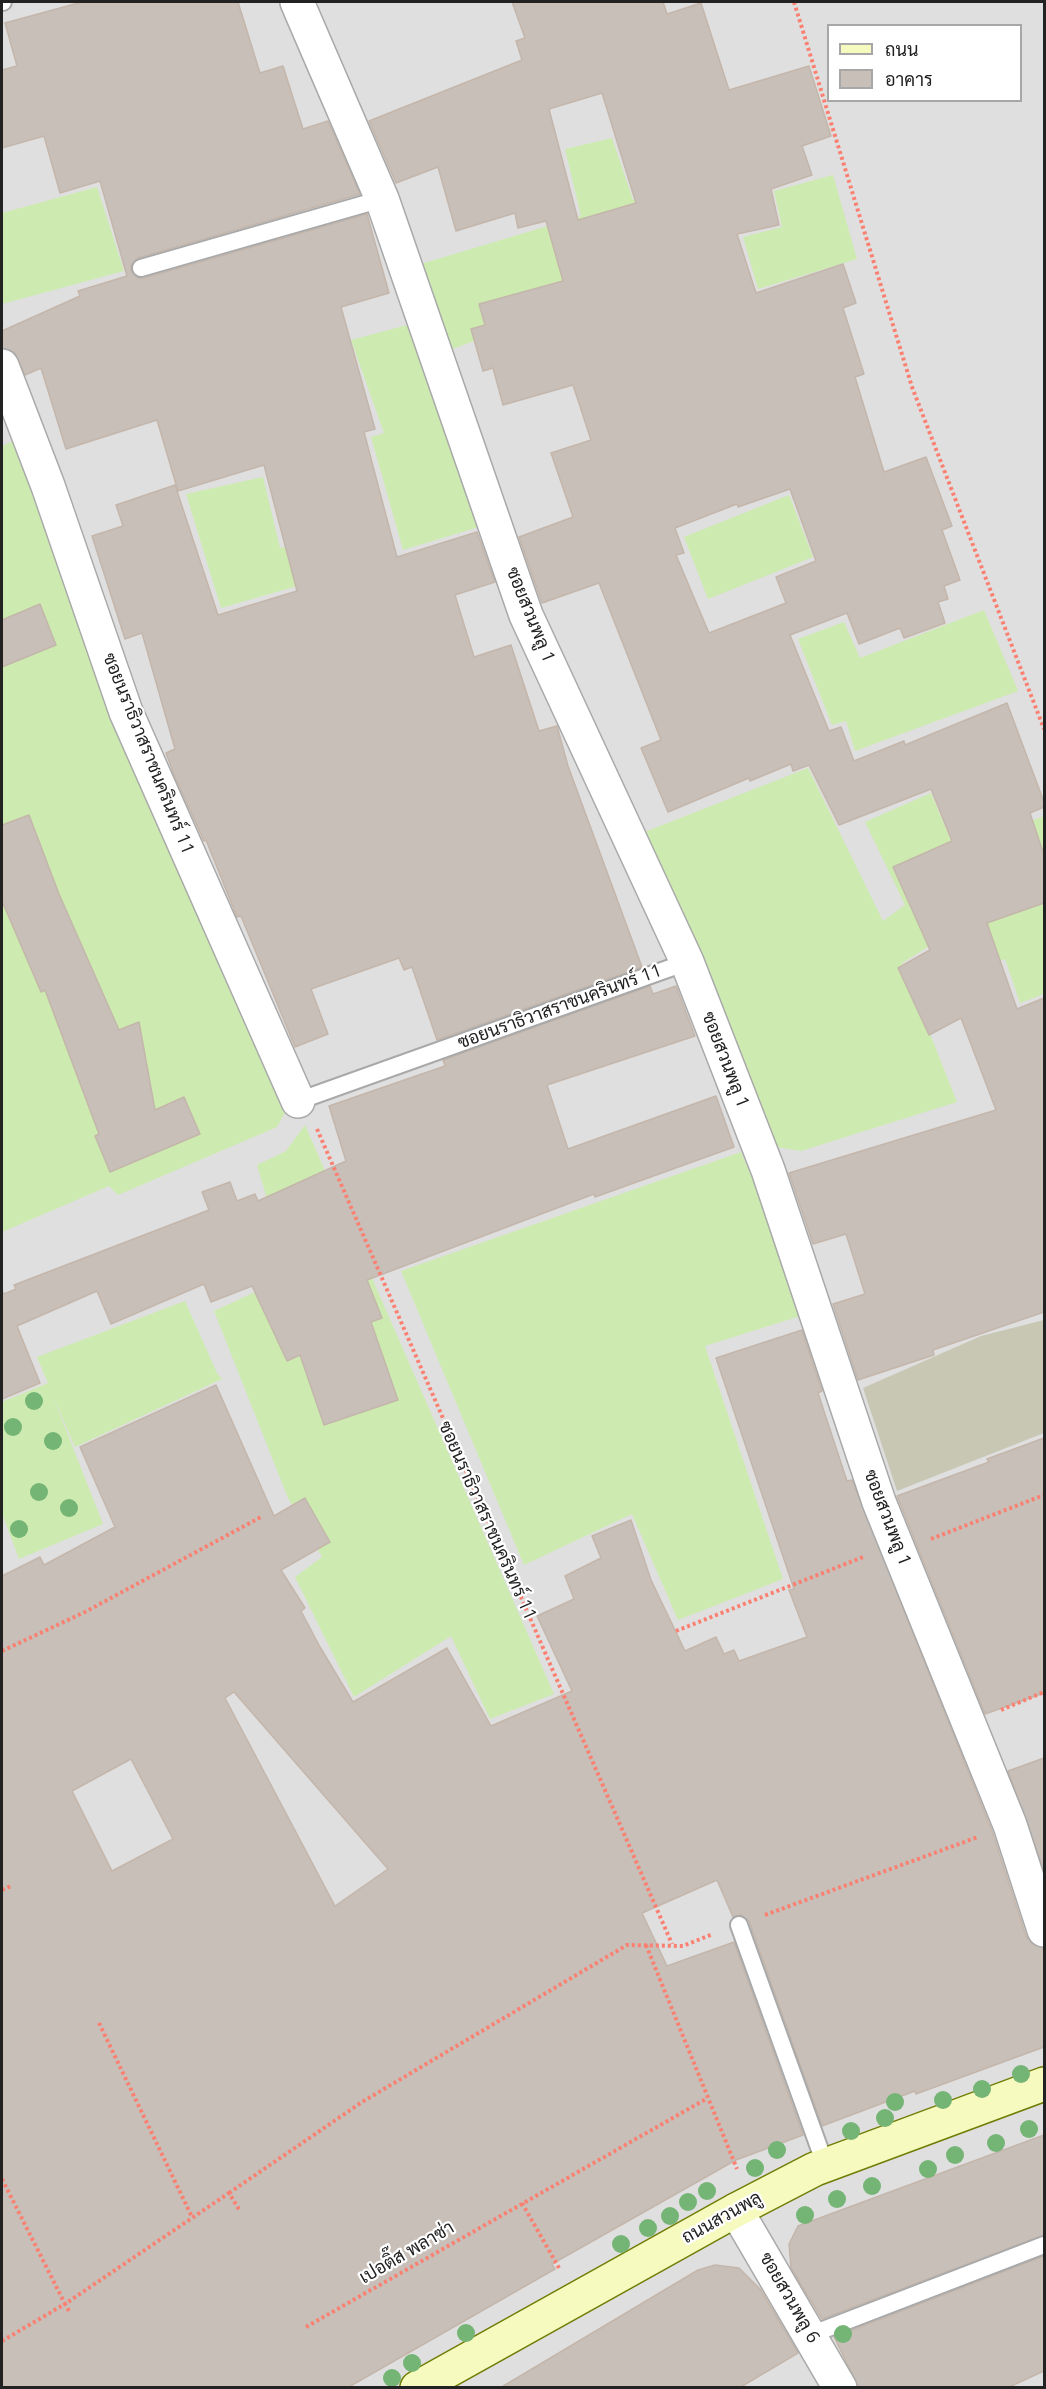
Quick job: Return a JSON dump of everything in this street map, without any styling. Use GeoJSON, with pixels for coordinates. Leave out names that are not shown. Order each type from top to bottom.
{"type":"FeatureCollection","features":[{"type":"Feature","properties":{"kind":"main road","name":"ถนนสวนพลู"},"geometry":{"type":"LineString","coordinates":[[417,2388],[736,2210],[825,2164],[1044,2084]]}},
{"type":"Feature","properties":{"kind":"street","name":"ซอยสวนพลู 1"},"geometry":{"type":"LineString","coordinates":[[297,2],[382,199],[526,615],[687,962],[768,1170],[879,1502],[1010,1825],[1044,1930]]}},
{"type":"Feature","properties":{"kind":"street","name":"ซอยนราธิวาสราชนครินทร์ 11"},"geometry":{"type":"LineString","coordinates":[[2,366],[48,486],[126,712],[298,1101]]}},
{"type":"Feature","properties":{"kind":"street","name":"ซอยสวนพลู 6"},"geometry":{"type":"LineString","coordinates":[[736,2210],[840,2388]]}},
{"type":"Feature","properties":{"kind":"lane"},"geometry":{"type":"LineString","coordinates":[[141,268],[382,199]]}},
{"type":"Feature","properties":{"kind":"lane","name":"ซอยนราธิวาสราชนครินทร์ 11"},"geometry":{"type":"LineString","coordinates":[[298,1101],[687,962]]}},
{"type":"Feature","properties":{"kind":"lane"},"geometry":{"type":"LineString","coordinates":[[739,1925],[825,2164]]}},
{"type":"Feature","properties":{"kind":"lane"},"geometry":{"type":"LineString","coordinates":[[810,2335],[1044,2245]]}},
{"type":"Feature","properties":{"kind":"path"},"geometry":{"type":"LineString","coordinates":[[794,2],[912,387],[1044,729]]}},
{"type":"Feature","properties":{"kind":"path","name":"ซอยนราธิวาสราชนครินทร์ 11"},"geometry":{"type":"LineString","coordinates":[[298,1101],[317,1130],[672,1944]]}},
{"type":"Feature","properties":{"kind":"path"},"geometry":{"type":"LineString","coordinates":[[676,1631],[875,1552],[899,1551],[1044,1495]]}},
{"type":"Feature","properties":{"kind":"path"},"geometry":{"type":"LineString","coordinates":[[2,1651],[85,1612],[261,1517]]}},
{"type":"Feature","properties":{"kind":"path"},"geometry":{"type":"LineString","coordinates":[[970,1723],[1044,1692]]}},
{"type":"Feature","properties":{"kind":"path"},"geometry":{"type":"LineString","coordinates":[[2,2341],[65,2304],[372,2096],[627,1945],[672,1944],[683,1946],[1010,1825]]}},
{"type":"Feature","properties":{"kind":"path"},"geometry":{"type":"LineString","coordinates":[[2,1890],[11,1886]]}},
{"type":"Feature","properties":{"kind":"path"},"geometry":{"type":"LineString","coordinates":[[646,1945],[737,2172]]}},
{"type":"Feature","properties":{"kind":"path"},"geometry":{"type":"LineString","coordinates":[[99,2022],[192,2217]]}},
{"type":"Feature","properties":{"kind":"path","name":"เปอติ๊ส พลาซ่า"},"geometry":{"type":"LineString","coordinates":[[306,2327],[706,2099]]}},
{"type":"Feature","properties":{"kind":"path"},"geometry":{"type":"LineString","coordinates":[[2,2179],[69,2311]]}},
{"type":"Feature","properties":{"kind":"path"},"geometry":{"type":"LineString","coordinates":[[229,2193],[240,2211]]}},
{"type":"Feature","properties":{"kind":"path"},"geometry":{"type":"LineString","coordinates":[[522,2203],[561,2273]]}},
{"type":"Feature","properties":{"kind":"shaded area"},"geometry":{"type":"Polygon","coordinates":[[[2,2],[1044,2],[1044,2387],[2,2388],[2,2]]]}},
{"type":"Feature","properties":{"kind":"shaded area"},"geometry":{"type":"Polygon","coordinates":[[[1044,1320],[1044,1433],[897,1491],[863,1388],[981,1336],[1044,1320]]]}},
{"type":"Feature","properties":{"kind":"green space"},"geometry":{"type":"Polygon","coordinates":[[[612,138],[633,200],[649,195],[546,315],[444,352],[414,266],[581,216],[565,149],[612,138]]]}},
{"type":"Feature","properties":{"kind":"green space"},"geometry":{"type":"Polygon","coordinates":[[[833,175],[857,259],[758,289],[743,237],[782,227],[774,191],[833,175]]]}},
{"type":"Feature","properties":{"kind":"green space"},"geometry":{"type":"Polygon","coordinates":[[[97,187],[124,271],[2,304],[2,213],[97,187]]]}},
{"type":"Feature","properties":{"kind":"green space"},"geometry":{"type":"Polygon","coordinates":[[[411,324],[482,526],[403,550],[371,437],[384,433],[351,340],[411,324]]]}},
{"type":"Feature","properties":{"kind":"green space"},"geometry":{"type":"Polygon","coordinates":[[[20,438],[286,1111],[277,1127],[118,1195],[109,1186],[2,1232],[2,446],[20,438]]]}},
{"type":"Feature","properties":{"kind":"green space"},"geometry":{"type":"Polygon","coordinates":[[[263,477],[280,548],[306,542],[318,580],[221,608],[186,494],[263,477]]]}},
{"type":"Feature","properties":{"kind":"green space"},"geometry":{"type":"Polygon","coordinates":[[[789,495],[813,557],[708,599],[684,537],[789,495]]]}},
{"type":"Feature","properties":{"kind":"green space"},"geometry":{"type":"Polygon","coordinates":[[[984,610],[1018,691],[855,751],[846,721],[832,725],[798,639],[844,622],[860,658],[984,610]]]}},
{"type":"Feature","properties":{"kind":"green space"},"geometry":{"type":"Polygon","coordinates":[[[808,768],[883,921],[905,905],[865,822],[931,793],[955,850],[1044,816],[1044,994],[1020,1003],[1005,959],[955,981],[939,940],[902,963],[957,1102],[801,1151],[770,1146],[642,833],[808,768]]]}},
{"type":"Feature","properties":{"kind":"green space"},"geometry":{"type":"Polygon","coordinates":[[[305,1125],[554,1694],[490,1719],[451,1636],[354,1697],[295,1577],[322,1557],[288,1498],[214,1311],[290,1276],[257,1165],[286,1151],[305,1125]]]}},
{"type":"Feature","properties":{"kind":"green space"},"geometry":{"type":"Polygon","coordinates":[[[741,1152],[810,1313],[705,1346],[783,1579],[678,1620],[632,1514],[524,1565],[401,1271],[741,1152]]]}},
{"type":"Feature","properties":{"kind":"green space"},"geometry":{"type":"Polygon","coordinates":[[[185,1301],[217,1373],[222,1379],[75,1447],[52,1394],[103,1524],[19,1559],[2,1513],[2,1402],[48,1383],[37,1357],[185,1301]]]}},
{"type":"Feature","properties":{"kind":"building"},"geometry":{"type":"Polygon","coordinates":[[[82,2],[238,2],[260,73],[283,66],[303,129],[328,121],[360,194],[138,258],[131,265],[131,271],[138,278],[144,278],[367,214],[389,293],[341,307],[375,429],[364,432],[397,557],[477,532],[495,582],[455,595],[474,657],[511,645],[539,731],[557,726],[568,766],[642,967],[437,1040],[412,967],[404,970],[399,958],[311,989],[328,1034],[295,1047],[241,916],[237,917],[206,840],[204,841],[174,775],[166,753],[175,749],[142,633],[125,639],[92,536],[123,526],[116,505],[175,485],[218,615],[297,591],[264,465],[178,491],[157,420],[66,449],[41,368],[25,375],[14,352],[2,348],[2,331],[80,296],[78,291],[127,276],[100,181],[60,193],[44,136],[2,148],[2,70],[17,66],[5,23],[82,2]]]}},
{"type":"Feature","properties":{"kind":"building"},"geometry":{"type":"Polygon","coordinates":[[[512,2],[663,2],[667,14],[701,3],[729,90],[809,66],[831,136],[802,146],[812,175],[771,189],[779,225],[737,234],[756,293],[843,264],[856,303],[843,308],[864,374],[855,377],[884,472],[926,457],[952,526],[942,530],[960,580],[944,586],[948,599],[938,602],[945,623],[904,638],[900,628],[859,644],[847,613],[790,635],[829,731],[841,727],[854,761],[904,741],[905,745],[1007,703],[1044,802],[1044,807],[1030,813],[1044,855],[1044,903],[987,923],[1017,1009],[1044,998],[1044,1312],[933,1350],[934,1355],[858,1380],[833,1304],[865,1294],[846,1234],[813,1244],[789,1173],[996,1110],[961,1018],[929,1035],[898,968],[930,950],[893,867],[952,841],[931,789],[839,825],[809,765],[793,771],[791,764],[750,781],[749,778],[668,812],[641,748],[661,740],[599,583],[542,603],[519,537],[573,517],[551,453],[591,440],[573,385],[503,405],[493,368],[483,371],[471,329],[485,325],[479,304],[563,281],[546,221],[518,228],[515,213],[456,231],[438,167],[396,183],[369,121],[522,60],[516,41],[525,38],[512,2]],[[602,93],[549,109],[578,220],[636,203],[602,93]],[[790,489],[738,507],[737,504],[675,528],[684,553],[676,555],[709,633],[786,603],[776,577],[816,561],[790,489]]]}},
{"type":"Feature","properties":{"kind":"building"},"geometry":{"type":"Polygon","coordinates":[[[40,604],[56,645],[2,667],[2,620],[40,604]]]}},
{"type":"Feature","properties":{"kind":"building"},"geometry":{"type":"Polygon","coordinates":[[[29,815],[59,894],[119,1030],[139,1022],[155,1110],[184,1097],[200,1134],[110,1172],[95,1136],[99,1134],[45,990],[41,992],[2,901],[2,825],[29,815]]]}},
{"type":"Feature","properties":{"kind":"building"},"geometry":{"type":"Polygon","coordinates":[[[650,986],[653,994],[676,986],[695,1036],[547,1085],[568,1149],[716,1096],[734,1147],[595,1197],[594,1194],[367,1280],[382,1318],[371,1322],[398,1400],[324,1425],[300,1355],[287,1361],[252,1286],[211,1302],[204,1284],[111,1324],[97,1291],[17,1326],[40,1383],[2,1399],[2,1291],[4,1294],[16,1289],[14,1285],[209,1210],[202,1192],[230,1182],[237,1201],[255,1194],[258,1201],[346,1161],[329,1106],[445,1066],[443,1060],[650,986]]]}},
{"type":"Feature","properties":{"kind":"building"},"geometry":{"type":"Polygon","coordinates":[[[802,1330],[822,1391],[818,1393],[847,1481],[852,1480],[992,1831],[1026,1936],[1032,1944],[1044,1948],[1044,2047],[822,2126],[749,1921],[741,1915],[733,1917],[717,1880],[642,1913],[667,1966],[734,1942],[803,2135],[736,2160],[552,2264],[555,2269],[347,2388],[2,2388],[2,1576],[40,1557],[44,1565],[115,1527],[80,1447],[216,1385],[274,1516],[305,1498],[330,1542],[281,1570],[305,1608],[301,1611],[353,1702],[447,1648],[491,1726],[572,1691],[537,1616],[574,1599],[565,1576],[601,1558],[592,1536],[631,1520],[651,1580],[685,1651],[716,1637],[724,1654],[734,1650],[739,1661],[807,1637],[789,1590],[794,1589],[716,1358],[802,1330]],[[234,1692],[225,1698],[335,1906],[388,1869],[234,1692]],[[131,1759],[72,1791],[112,1871],[173,1839],[131,1759]]]}},
{"type":"Feature","properties":{"kind":"building"},"geometry":{"type":"Polygon","coordinates":[[[1044,1438],[1044,1693],[985,1714],[897,1496],[989,1462],[987,1459],[1044,1438]]]}},
{"type":"Feature","properties":{"kind":"building"},"geometry":{"type":"Polygon","coordinates":[[[1044,1758],[1044,1871],[1008,1771],[1044,1758]]]}},
{"type":"Feature","properties":{"kind":"building"},"geometry":{"type":"Polygon","coordinates":[[[1044,2135],[1044,2235],[822,2319],[791,2268],[789,2244],[798,2226],[1044,2135]]]}},
{"type":"Feature","properties":{"kind":"building"},"geometry":{"type":"Polygon","coordinates":[[[1044,2256],[1044,2371],[1007,2388],[859,2388],[834,2337],[1044,2256]]]}},
{"type":"Feature","properties":{"kind":"building"},"geometry":{"type":"Polygon","coordinates":[[[715,2265],[739,2268],[760,2289],[798,2353],[739,2388],[500,2388],[698,2270],[715,2265]]]}}]}
